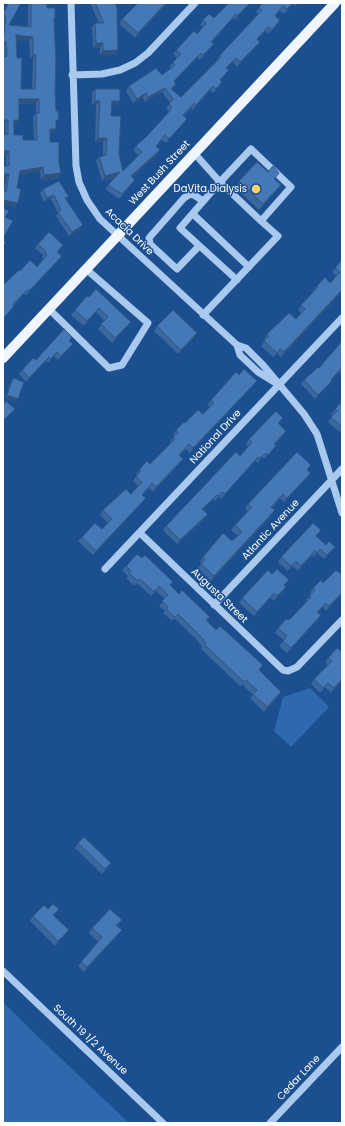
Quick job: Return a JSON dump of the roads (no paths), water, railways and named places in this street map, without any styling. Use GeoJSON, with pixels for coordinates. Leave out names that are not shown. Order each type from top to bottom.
{"type":"FeatureCollection","features":[{"type":"Feature","properties":{"kind":"main road","name":"West Bush Street"},"geometry":{"type":"LineString","coordinates":[[3,358],[335,3]]}},
{"type":"Feature","properties":{"kind":"street","name":"Acacia Drive"},"geometry":{"type":"LineString","coordinates":[[71,3],[74,137],[79,182],[93,210],[100,219],[203,315],[237,345],[246,348],[263,365],[304,414],[317,434],[333,479],[342,513]]}},
{"type":"Feature","properties":{"kind":"street"},"geometry":{"type":"LineString","coordinates":[[72,76],[102,74],[120,70],[135,63],[148,54],[195,3]]}},
{"type":"Feature","properties":{"kind":"street"},"geometry":{"type":"LineString","coordinates":[[236,280],[180,228],[220,182],[251,150],[291,187],[262,221]]}},
{"type":"Feature","properties":{"kind":"street"},"geometry":{"type":"LineString","coordinates":[[195,154],[220,182],[278,236],[203,315]]}},
{"type":"Feature","properties":{"kind":"street"},"geometry":{"type":"LineString","coordinates":[[199,246],[177,269],[150,244],[149,238],[184,198],[190,194],[194,195],[203,202]]}},
{"type":"Feature","properties":{"kind":"street"},"geometry":{"type":"LineString","coordinates":[[192,214],[249,267]]}},
{"type":"Feature","properties":{"kind":"street"},"geometry":{"type":"LineString","coordinates":[[49,309],[109,368],[122,365],[148,323],[86,270]]}},
{"type":"Feature","properties":{"kind":"street","name":"National Drive"},"geometry":{"type":"LineString","coordinates":[[105,569],[342,318]]}},
{"type":"Feature","properties":{"kind":"street","name":"Atlantic Avenue"},"geometry":{"type":"LineString","coordinates":[[214,605],[342,469]]}},
{"type":"Feature","properties":{"kind":"street","name":"Augusta Street"},"geometry":{"type":"LineString","coordinates":[[140,533],[279,667],[288,671],[297,667],[342,620]]}},
{"type":"Feature","properties":{"kind":"street","name":"South 19 1/2 Avenue"},"geometry":{"type":"LineString","coordinates":[[3,971],[163,1123]]}},
{"type":"Feature","properties":{"kind":"street","name":"Cedar Lane"},"geometry":{"type":"LineString","coordinates":[[270,1123],[342,1047]]}},
{"type":"Feature","properties":{"kind":"place","name":"DaVita Dialysis"},"geometry":{"type":"Point","coordinates":[256,189]}}]}
